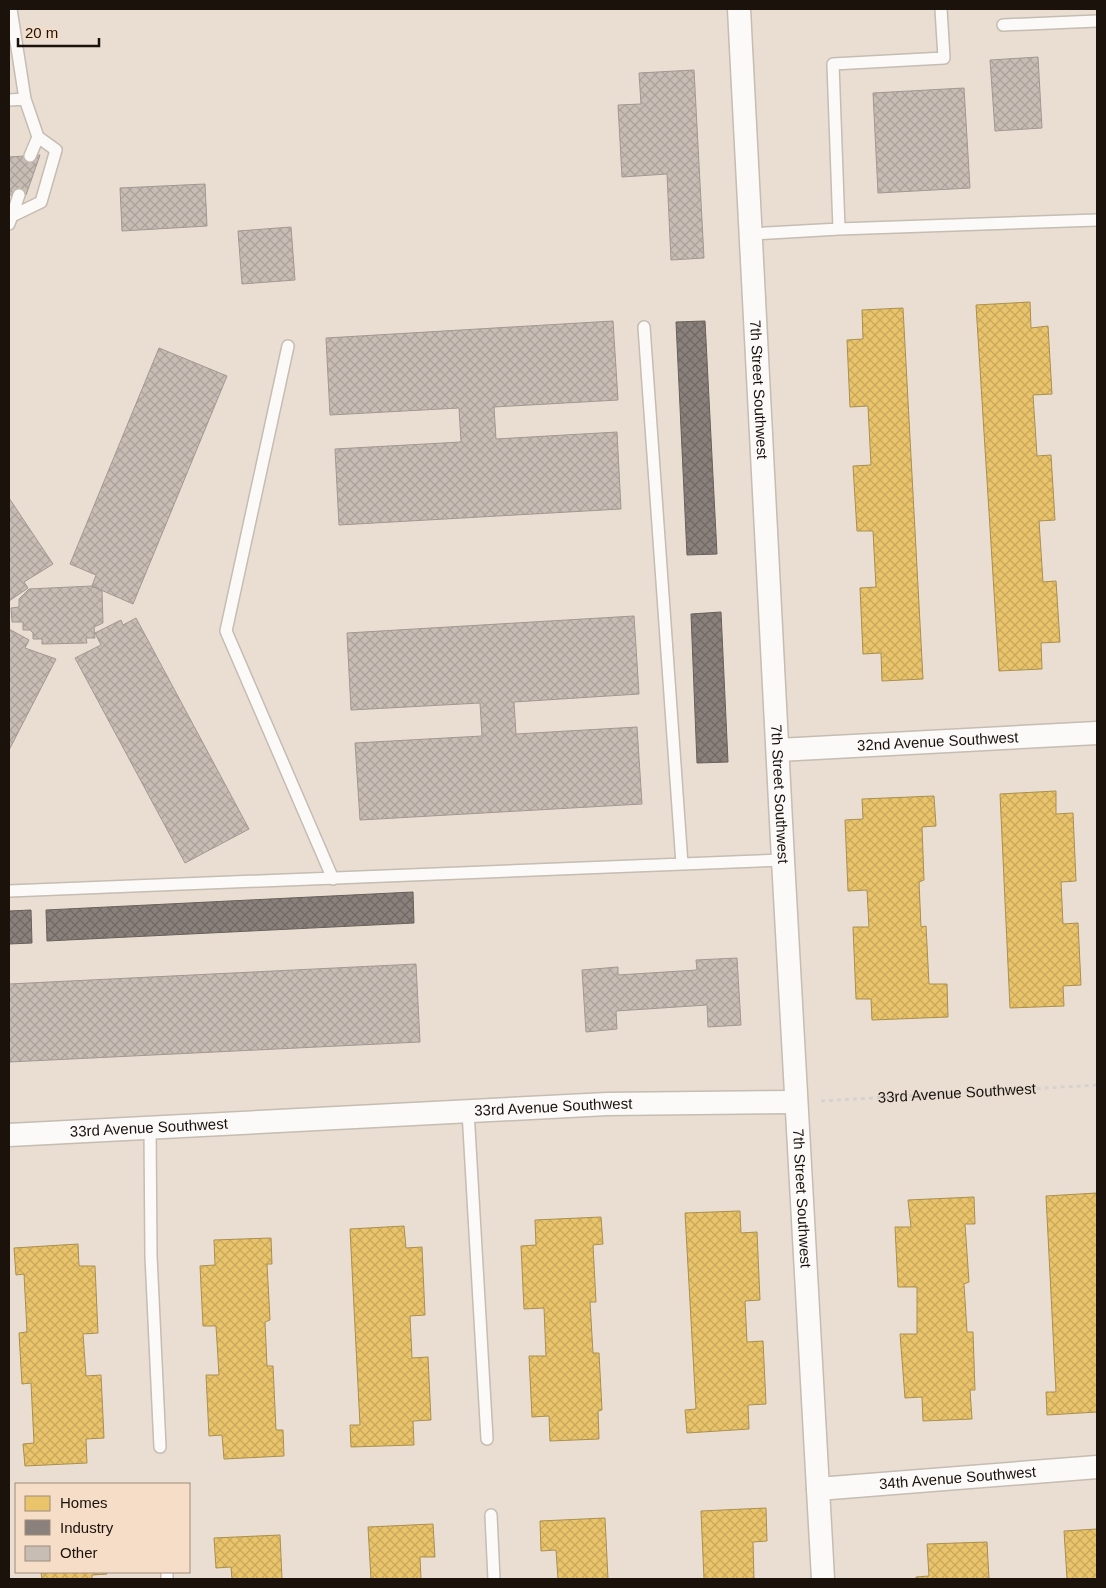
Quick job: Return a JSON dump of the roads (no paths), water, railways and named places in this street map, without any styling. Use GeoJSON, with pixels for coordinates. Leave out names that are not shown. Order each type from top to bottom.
{"type":"FeatureCollection","features":[{"type":"Feature","properties":{"kind":"street","name":"7th Street Southwest"},"geometry":{"type":"LineString","coordinates":[[739,9],[778,750],[782,860],[823,1579]]}},
{"type":"Feature","properties":{"kind":"street","name":"32nd Avenue Southwest"},"geometry":{"type":"LineString","coordinates":[[778,750],[1097,733]]}},
{"type":"Feature","properties":{"kind":"street","name":"33rd Avenue Southwest"},"geometry":{"type":"LineString","coordinates":[[9,1135],[607,1104],[796,1102]]}},
{"type":"Feature","properties":{"kind":"street","name":"34th Avenue Southwest"},"geometry":{"type":"LineString","coordinates":[[818,1489],[1097,1467]]}},
{"type":"Feature","properties":{"kind":"lane"},"geometry":{"type":"LineString","coordinates":[[10,9],[25,99],[38,137],[56,150],[41,202],[10,220]]}},
{"type":"Feature","properties":{"kind":"lane"},"geometry":{"type":"LineString","coordinates":[[839,229],[833,64],[944,58],[941,9]]}},
{"type":"Feature","properties":{"kind":"lane"},"geometry":{"type":"LineString","coordinates":[[1003,25],[1097,21]]}},
{"type":"Feature","properties":{"kind":"lane"},"geometry":{"type":"LineString","coordinates":[[9,100],[25,99]]}},
{"type":"Feature","properties":{"kind":"lane"},"geometry":{"type":"LineString","coordinates":[[30,156],[38,137]]}},
{"type":"Feature","properties":{"kind":"lane"},"geometry":{"type":"LineString","coordinates":[[10,220],[19,195]]}},
{"type":"Feature","properties":{"kind":"lane"},"geometry":{"type":"LineString","coordinates":[[751,234],[1097,220]]}},
{"type":"Feature","properties":{"kind":"lane"},"geometry":{"type":"LineString","coordinates":[[644,328],[682,864]]}},
{"type":"Feature","properties":{"kind":"lane"},"geometry":{"type":"LineString","coordinates":[[288,346],[226,631],[333,878]]}},
{"type":"Feature","properties":{"kind":"lane"},"geometry":{"type":"LineString","coordinates":[[9,891],[782,860]]}},
{"type":"Feature","properties":{"kind":"lane"},"geometry":{"type":"LineString","coordinates":[[468,1111],[487,1439]]}},
{"type":"Feature","properties":{"kind":"lane"},"geometry":{"type":"LineString","coordinates":[[150,1128],[151,1256],[160,1447]]}},
{"type":"Feature","properties":{"kind":"lane"},"geometry":{"type":"LineString","coordinates":[[491,1515],[494,1579]]}}]}
